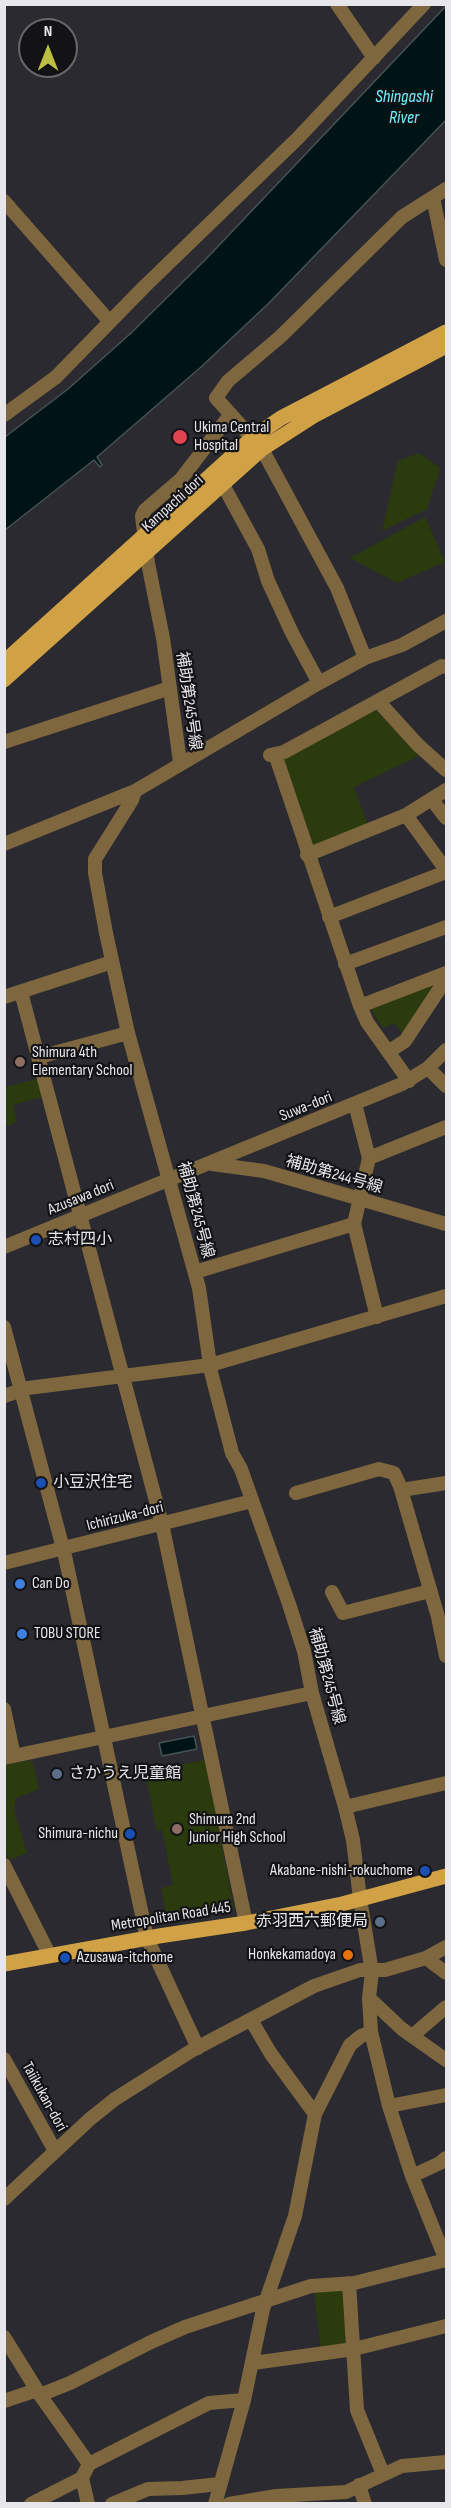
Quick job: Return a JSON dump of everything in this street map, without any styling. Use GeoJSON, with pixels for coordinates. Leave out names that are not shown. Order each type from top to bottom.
{"type":"FeatureCollection","features":[{"type":"Feature","properties":{"kind":"main road","name":"Kampachi dori"},"geometry":{"type":"LineString","coordinates":[[4,680],[222,483],[281,418],[447,332]]}},
{"type":"Feature","properties":{"kind":"main road","name":"Kampachi dori"},"geometry":{"type":"LineString","coordinates":[[4,662],[144,534],[257,443],[447,346]]}},
{"type":"Feature","properties":{"kind":"main road","name":"Metropolitan Road 445"},"geometry":{"type":"LineString","coordinates":[[4,1964],[246,1923],[360,1899],[447,1876]]}},
{"type":"Feature","properties":{"kind":"street"},"geometry":{"type":"LineString","coordinates":[[337,4],[374,58]]}},
{"type":"Feature","properties":{"kind":"street"},"geometry":{"type":"LineString","coordinates":[[4,416],[56,377],[298,138],[424,4]]}},
{"type":"Feature","properties":{"kind":"street"},"geometry":{"type":"LineString","coordinates":[[365,658],[337,588],[257,443],[216,398],[228,381],[288,329],[402,217],[447,189]]}},
{"type":"Feature","properties":{"kind":"street"},"geometry":{"type":"LineString","coordinates":[[433,198],[447,260]]}},
{"type":"Feature","properties":{"kind":"street"},"geometry":{"type":"LineString","coordinates":[[4,201],[110,322]]}},
{"type":"Feature","properties":{"kind":"street","name":"補助第245号線"},"geometry":{"type":"LineString","coordinates":[[230,415],[181,479],[143,513],[146,552],[163,638],[183,763],[135,791],[132,800],[95,859],[99,896],[128,1033],[195,1272],[210,1365],[232,1453],[241,1469],[304,1652],[312,1693],[353,1840],[372,1972],[369,1998],[371,2032],[389,2106],[412,2176],[443,2243],[446,2260]]}},
{"type":"Feature","properties":{"kind":"street"},"geometry":{"type":"LineString","coordinates":[[222,483],[258,549],[268,581],[292,633],[320,683]]}},
{"type":"Feature","properties":{"kind":"street"},"geometry":{"type":"LineString","coordinates":[[183,763],[365,658],[402,645],[447,621]]}},
{"type":"Feature","properties":{"kind":"street"},"geometry":{"type":"LineString","coordinates":[[409,1081],[367,1022],[360,1006],[273,755],[284,752],[442,666],[447,668]]}},
{"type":"Feature","properties":{"kind":"street"},"geometry":{"type":"LineString","coordinates":[[4,742],[170,688]]}},
{"type":"Feature","properties":{"kind":"street"},"geometry":{"type":"LineString","coordinates":[[378,701],[418,745],[447,770]]}},
{"type":"Feature","properties":{"kind":"street"},"geometry":{"type":"LineString","coordinates":[[308,855],[406,815],[447,790]]}},
{"type":"Feature","properties":{"kind":"street"},"geometry":{"type":"LineString","coordinates":[[4,844],[135,791]]}},
{"type":"Feature","properties":{"kind":"street"},"geometry":{"type":"LineString","coordinates":[[432,800],[447,818]]}},
{"type":"Feature","properties":{"kind":"street"},"geometry":{"type":"LineString","coordinates":[[329,917],[447,871],[406,815]]}},
{"type":"Feature","properties":{"kind":"street"},"geometry":{"type":"LineString","coordinates":[[345,963],[447,927]]}},
{"type":"Feature","properties":{"kind":"street"},"geometry":{"type":"LineString","coordinates":[[4,997],[112,962]]}},
{"type":"Feature","properties":{"kind":"street"},"geometry":{"type":"LineString","coordinates":[[360,1006],[447,973]]}},
{"type":"Feature","properties":{"kind":"street"},"geometry":{"type":"LineString","coordinates":[[388,1052],[405,1041],[447,979]]}},
{"type":"Feature","properties":{"kind":"street"},"geometry":{"type":"LineString","coordinates":[[21,992],[162,1524],[246,1923]]}},
{"type":"Feature","properties":{"kind":"street"},"geometry":{"type":"LineString","coordinates":[[39,1057],[128,1033]]}},
{"type":"Feature","properties":{"kind":"street","name":"Suwa-dori"},"geometry":{"type":"LineString","coordinates":[[169,1180],[409,1081],[428,1068],[447,1050]]}},
{"type":"Feature","properties":{"kind":"street"},"geometry":{"type":"LineString","coordinates":[[428,1068],[447,1086]]}},
{"type":"Feature","properties":{"kind":"street"},"geometry":{"type":"LineString","coordinates":[[355,1104],[369,1158],[354,1224],[377,1317]]}},
{"type":"Feature","properties":{"kind":"street"},"geometry":{"type":"LineString","coordinates":[[369,1158],[447,1127]]}},
{"type":"Feature","properties":{"kind":"street","name":"補助第244号線"},"geometry":{"type":"LineString","coordinates":[[210,1164],[264,1171],[447,1224]]}},
{"type":"Feature","properties":{"kind":"street","name":"Azusawa dori"},"geometry":{"type":"LineString","coordinates":[[4,1247],[169,1180]]}},
{"type":"Feature","properties":{"kind":"street"},"geometry":{"type":"LineString","coordinates":[[195,1272],[354,1224]]}},
{"type":"Feature","properties":{"kind":"street"},"geometry":{"type":"LineString","coordinates":[[4,1396],[21,1390],[210,1365],[447,1296]]}},
{"type":"Feature","properties":{"kind":"street"},"geometry":{"type":"LineString","coordinates":[[4,1327],[63,1549],[147,1938],[198,2048]]}},
{"type":"Feature","properties":{"kind":"street"},"geometry":{"type":"LineString","coordinates":[[296,1493],[379,1469],[394,1473],[430,1591],[442,1616],[447,1656]]}},
{"type":"Feature","properties":{"kind":"street"},"geometry":{"type":"LineString","coordinates":[[401,1490],[447,1483]]}},
{"type":"Feature","properties":{"kind":"street","name":"Ichirizuka-dori"},"geometry":{"type":"LineString","coordinates":[[4,1563],[252,1501]]}},
{"type":"Feature","properties":{"kind":"street"},"geometry":{"type":"LineString","coordinates":[[332,1592],[343,1612],[430,1591]]}},
{"type":"Feature","properties":{"kind":"street"},"geometry":{"type":"LineString","coordinates":[[4,1709],[9,1757],[312,1693]]}},
{"type":"Feature","properties":{"kind":"street"},"geometry":{"type":"LineString","coordinates":[[345,1807],[447,1783]]}},
{"type":"Feature","properties":{"kind":"street"},"geometry":{"type":"LineString","coordinates":[[4,1865],[50,1956]]}},
{"type":"Feature","properties":{"kind":"street"},"geometry":{"type":"LineString","coordinates":[[4,2199],[115,2099],[198,2048],[314,1986],[360,1971],[372,1972],[426,1958],[447,1947]]}},
{"type":"Feature","properties":{"kind":"street"},"geometry":{"type":"LineString","coordinates":[[426,1958],[447,1973]]}},
{"type":"Feature","properties":{"kind":"street"},"geometry":{"type":"LineString","coordinates":[[369,1998],[412,2036],[447,2060]]}},
{"type":"Feature","properties":{"kind":"street"},"geometry":{"type":"LineString","coordinates":[[412,2036],[444,2012]]}},
{"type":"Feature","properties":{"kind":"street"},"geometry":{"type":"LineString","coordinates":[[251,2020],[271,2054],[315,2114]]}},
{"type":"Feature","properties":{"kind":"street"},"geometry":{"type":"LineString","coordinates":[[215,2504],[244,2400],[265,2302],[296,2216],[315,2114],[350,2045],[360,2036],[371,2032]]}},
{"type":"Feature","properties":{"kind":"street","name":"Taiikukan-dori"},"geometry":{"type":"LineString","coordinates":[[4,2059],[55,2151]]}},
{"type":"Feature","properties":{"kind":"street"},"geometry":{"type":"LineString","coordinates":[[389,2106],[447,2095]]}},
{"type":"Feature","properties":{"kind":"street"},"geometry":{"type":"LineString","coordinates":[[412,2176],[447,2158]]}},
{"type":"Feature","properties":{"kind":"street"},"geometry":{"type":"LineString","coordinates":[[4,2401],[70,2384],[185,2327],[311,2286],[350,2283],[446,2260]]}},
{"type":"Feature","properties":{"kind":"street"},"geometry":{"type":"LineString","coordinates":[[350,2283],[357,2409],[383,2474]]}},
{"type":"Feature","properties":{"kind":"street"},"geometry":{"type":"LineString","coordinates":[[253,2363],[354,2349],[447,2326]]}},
{"type":"Feature","properties":{"kind":"street"},"geometry":{"type":"LineString","coordinates":[[4,2337],[89,2464]]}},
{"type":"Feature","properties":{"kind":"street"},"geometry":{"type":"LineString","coordinates":[[31,2504],[82,2478],[89,2464],[209,2403],[244,2400]]}},
{"type":"Feature","properties":{"kind":"street"},"geometry":{"type":"LineString","coordinates":[[229,2504],[276,2496],[346,2492],[402,2466],[447,2462]]}},
{"type":"Feature","properties":{"kind":"street"},"geometry":{"type":"LineString","coordinates":[[82,2478],[88,2504]]}},
{"type":"Feature","properties":{"kind":"street"},"geometry":{"type":"LineString","coordinates":[[112,2504],[148,2489],[219,2484]]}},
{"type":"Feature","properties":{"kind":"street"},"geometry":{"type":"LineString","coordinates":[[359,2485],[365,2504]]}},
{"type":"Feature","properties":{"kind":"green space"},"geometry":{"type":"Polygon","coordinates":[[[419,453],[440,468],[427,509],[382,531],[398,461],[419,453]]]}},
{"type":"Feature","properties":{"kind":"green space"},"geometry":{"type":"Polygon","coordinates":[[[425,517],[445,562],[397,583],[350,558],[425,517]]]}},
{"type":"Feature","properties":{"kind":"green space"},"geometry":{"type":"Polygon","coordinates":[[[375,709],[419,756],[354,787],[368,826],[315,846],[309,844],[282,758],[375,709]]]}},
{"type":"Feature","properties":{"kind":"green space"},"geometry":{"type":"Polygon","coordinates":[[[433,982],[435,985],[402,1033],[394,1023],[383,1028],[369,1006],[433,982]]]}},
{"type":"Feature","properties":{"kind":"green space"},"geometry":{"type":"Polygon","coordinates":[[[37,1079],[42,1097],[13,1105],[17,1122],[5,1126],[5,1087],[37,1079]]]}},
{"type":"Feature","properties":{"kind":"green space"},"geometry":{"type":"Polygon","coordinates":[[[32,1760],[39,1789],[16,1798],[14,1810],[27,1853],[9,1860],[5,1850],[5,1765],[32,1760]]]}},
{"type":"Feature","properties":{"kind":"green space"},"geometry":{"type":"Polygon","coordinates":[[[205,1760],[234,1909],[168,1922],[161,1888],[173,1885],[162,1830],[157,1831],[145,1772],[205,1760]]]}},
{"type":"Feature","properties":{"kind":"green space"},"geometry":{"type":"Polygon","coordinates":[[[346,2288],[349,2344],[321,2351],[314,2291],[346,2288]]]}},
{"type":"Feature","properties":{"kind":"water","name":"Shingashi River"},"geometry":{"type":"Polygon","coordinates":[[[446,6],[446,120],[269,303],[201,367],[97,457],[102,465],[100,467],[94,460],[5,530],[5,437],[68,389],[130,334],[206,259],[446,6]]]}},
{"type":"Feature","properties":{"kind":"water"},"geometry":{"type":"Polygon","coordinates":[[[194,1736],[197,1749],[162,1756],[159,1743],[194,1736]]]}},
{"type":"Feature","properties":{"kind":"place","name":"Ukima Central Hospital"},"geometry":{"type":"Point","coordinates":[180,437]}},
{"type":"Feature","properties":{"kind":"place","name":"Shimura 4th Elementary School"},"geometry":{"type":"Point","coordinates":[20,1062]}},
{"type":"Feature","properties":{"kind":"place","name":"志村四小"},"geometry":{"type":"Point","coordinates":[36,1240]}},
{"type":"Feature","properties":{"kind":"place","name":"小豆沢住宅"},"geometry":{"type":"Point","coordinates":[41,1483]}},
{"type":"Feature","properties":{"kind":"place","name":"Can Do"},"geometry":{"type":"Point","coordinates":[20,1584]}},
{"type":"Feature","properties":{"kind":"place","name":"TOBU STORE"},"geometry":{"type":"Point","coordinates":[22,1634]}},
{"type":"Feature","properties":{"kind":"place","name":"さかうえ児童館"},"geometry":{"type":"Point","coordinates":[57,1774]}},
{"type":"Feature","properties":{"kind":"place","name":"Shimura 2nd Junior High School"},"geometry":{"type":"Point","coordinates":[177,1829]}},
{"type":"Feature","properties":{"kind":"place","name":"Shimura-nichu"},"geometry":{"type":"Point","coordinates":[130,1834]}},
{"type":"Feature","properties":{"kind":"place","name":"Akabane-nishi-rokuchome"},"geometry":{"type":"Point","coordinates":[425,1871]}},
{"type":"Feature","properties":{"kind":"place","name":"赤羽西六郵便局"},"geometry":{"type":"Point","coordinates":[380,1922]}},
{"type":"Feature","properties":{"kind":"place","name":"Honkekamadoya"},"geometry":{"type":"Point","coordinates":[348,1955]}},
{"type":"Feature","properties":{"kind":"place","name":"Azusawa-itchome"},"geometry":{"type":"Point","coordinates":[65,1958]}}]}
